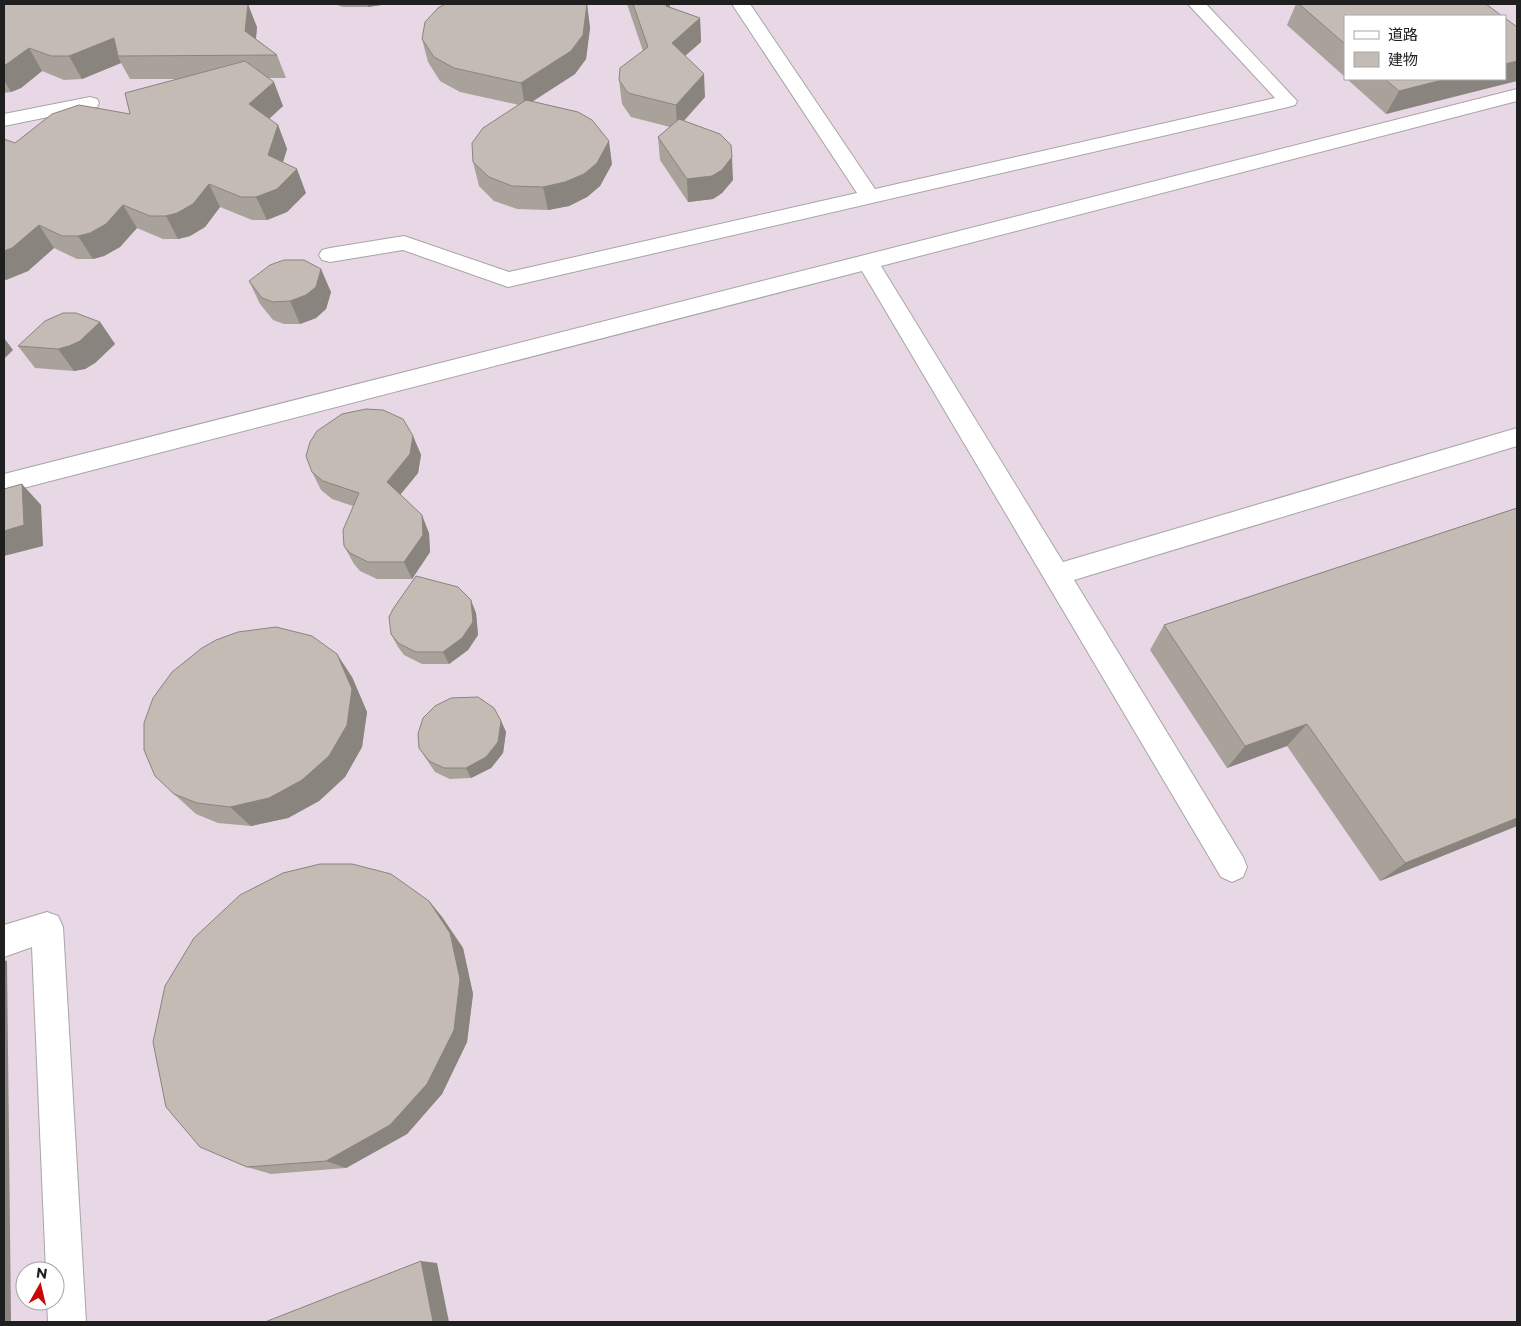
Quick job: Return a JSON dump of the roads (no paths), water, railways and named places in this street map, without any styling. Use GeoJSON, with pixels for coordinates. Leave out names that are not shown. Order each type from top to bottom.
{"type":"FeatureCollection","features":[{"type":"Feature","properties":{"kind":"lane"},"geometry":{"type":"LineString","coordinates":[[741,4],[870,197]]}},
{"type":"Feature","properties":{"kind":"lane"},"geometry":{"type":"LineString","coordinates":[[330,255],[404,243],[508,280],[1288,101],[1197,4]]}},
{"type":"Feature","properties":{"kind":"lane"},"geometry":{"type":"LineString","coordinates":[[4,484],[1517,95]]}},
{"type":"Feature","properties":{"kind":"lane"},"geometry":{"type":"LineString","coordinates":[[4,120],[90,103]]}},
{"type":"Feature","properties":{"kind":"lane"},"geometry":{"type":"LineString","coordinates":[[868,262],[1232,867]]}},
{"type":"Feature","properties":{"kind":"lane"},"geometry":{"type":"LineString","coordinates":[[1056,575],[1517,437]]}},
{"type":"Feature","properties":{"kind":"lane"},"geometry":{"type":"LineString","coordinates":[[4,941],[47,927],[67,1322]]}}]}
